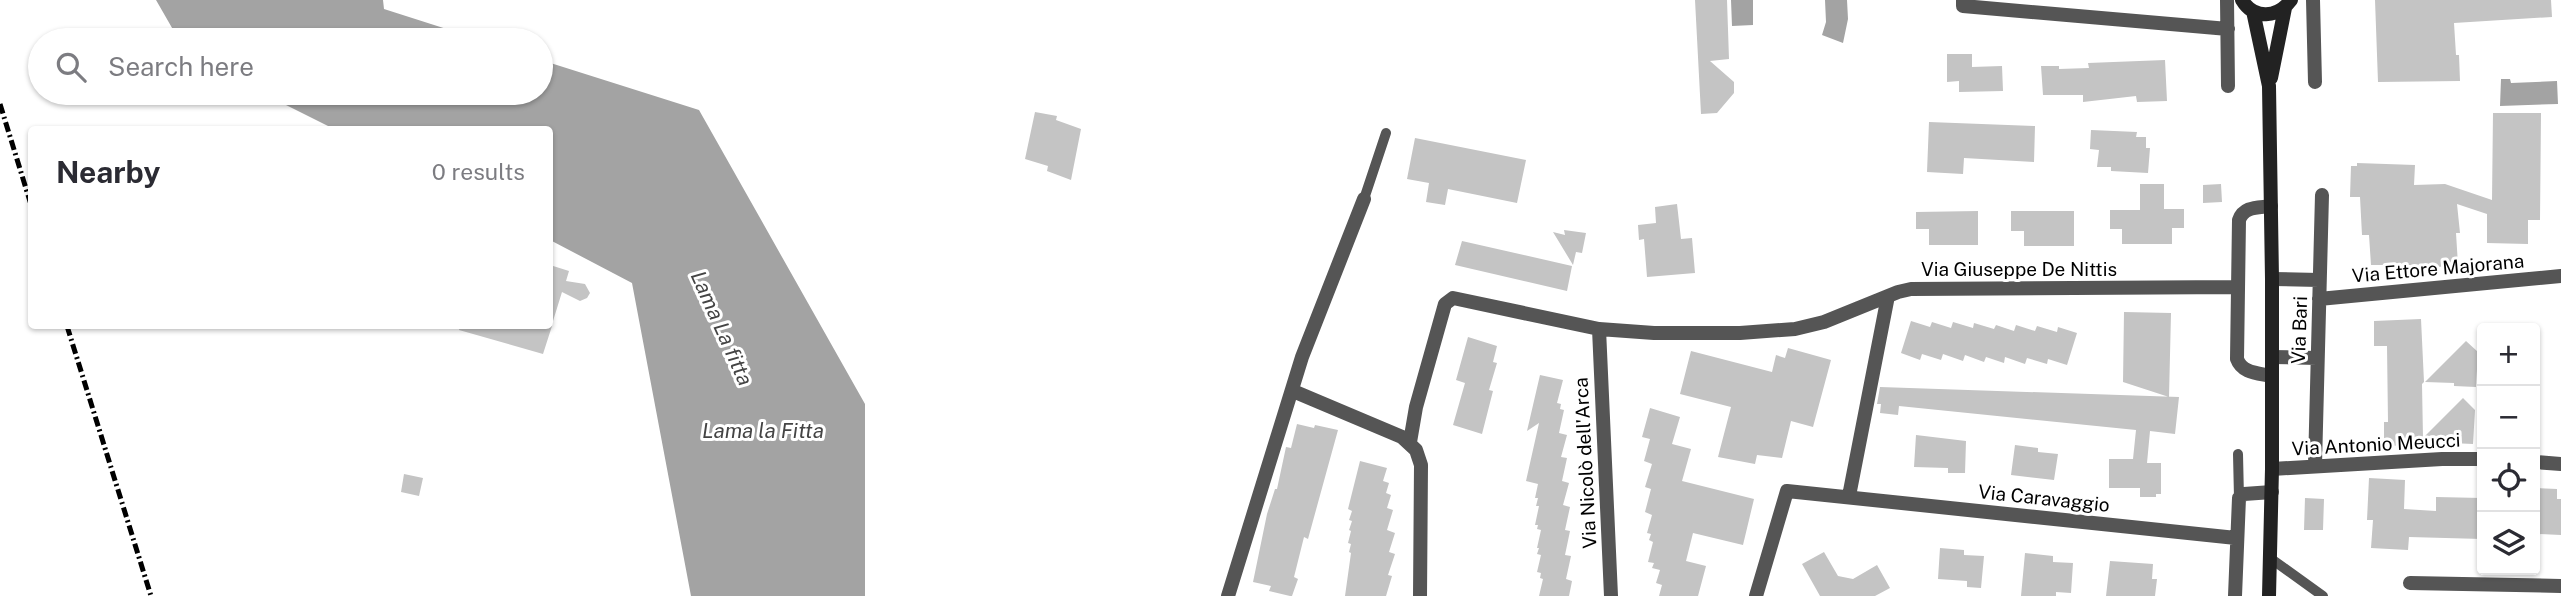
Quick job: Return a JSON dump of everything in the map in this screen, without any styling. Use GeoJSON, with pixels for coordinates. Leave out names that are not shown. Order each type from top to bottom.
{"type":"FeatureCollection","features":[{"type":"Feature","properties":{"kind":"main road"},"geometry":{"type":"LineString","coordinates":[[2242,0],[2253,11]]}},
{"type":"Feature","properties":{"kind":"main road","name":"Via Bari"},"geometry":{"type":"LineString","coordinates":[[2269,596],[2273,279],[2269,86],[2253,11],[2269,15],[2288,4]]}},
{"type":"Feature","properties":{"kind":"main road","name":"Via Bari"},"geometry":{"type":"LineString","coordinates":[[2269,86],[2288,4]]}},
{"type":"Feature","properties":{"kind":"street"},"geometry":{"type":"LineString","coordinates":[[2227,0],[2228,86]]}},
{"type":"Feature","properties":{"kind":"street"},"geometry":{"type":"LineString","coordinates":[[2313,0],[2315,82]]}},
{"type":"Feature","properties":{"kind":"street"},"geometry":{"type":"LineString","coordinates":[[1963,3],[2228,29]]}},
{"type":"Feature","properties":{"kind":"street","name":"Via Bari"},"geometry":{"type":"LineString","coordinates":[[2315,465],[2322,195]]}},
{"type":"Feature","properties":{"kind":"street"},"geometry":{"type":"LineString","coordinates":[[1228,596],[1313,328],[1364,199]]}},
{"type":"Feature","properties":{"kind":"street","name":"Via Bari"},"geometry":{"type":"LineString","coordinates":[[2271,206],[2247,209],[2241,215],[2237,359],[2239,366],[2245,370],[2271,376]]}},
{"type":"Feature","properties":{"kind":"street","name":"Via Ettore Majorana"},"geometry":{"type":"LineString","coordinates":[[2319,299],[2561,276]]}},
{"type":"Feature","properties":{"kind":"street"},"geometry":{"type":"LineString","coordinates":[[2273,279],[2319,279]]}},
{"type":"Feature","properties":{"kind":"street","name":"Via Giuseppe De Nittis"},"geometry":{"type":"LineString","coordinates":[[1410,442],[1416,407],[1445,304],[1452,298],[1599,329],[1654,333],[1784,330],[1824,322],[1911,289],[2238,287]]}},
{"type":"Feature","properties":{"kind":"street"},"geometry":{"type":"LineString","coordinates":[[1849,496],[1888,296]]}},
{"type":"Feature","properties":{"kind":"street","name":"Via Nicolò dell'Arca"},"geometry":{"type":"LineString","coordinates":[[1599,329],[1611,596]]}},
{"type":"Feature","properties":{"kind":"street"},"geometry":{"type":"LineString","coordinates":[[2272,357],[2317,358]]}},
{"type":"Feature","properties":{"kind":"street"},"geometry":{"type":"LineString","coordinates":[[1293,391],[1410,442],[1420,457],[1419,596]]}},
{"type":"Feature","properties":{"kind":"street","name":"Via Antonio Meucci"},"geometry":{"type":"LineString","coordinates":[[2272,469],[2477,459]]}},
{"type":"Feature","properties":{"kind":"street"},"geometry":{"type":"LineString","coordinates":[[2540,462],[2561,464]]}},
{"type":"Feature","properties":{"kind":"street","name":"Via Caravaggio"},"geometry":{"type":"LineString","coordinates":[[1756,596],[1787,491],[2236,538]]}},
{"type":"Feature","properties":{"kind":"street"},"geometry":{"type":"LineString","coordinates":[[2235,596],[2239,498],[2244,494],[2272,492]]}},
{"type":"Feature","properties":{"kind":"street"},"geometry":{"type":"LineString","coordinates":[[2410,583],[2561,586]]}},
{"type":"Feature","properties":{"kind":"lane"},"geometry":{"type":"LineString","coordinates":[[1364,199],[1386,132]]}},
{"type":"Feature","properties":{"kind":"lane"},"geometry":{"type":"LineString","coordinates":[[2238,454],[2239,498]]}},
{"type":"Feature","properties":{"kind":"lane"},"geometry":{"type":"LineString","coordinates":[[2270,558],[2323,596]]}},
{"type":"Feature","properties":{"kind":"water"},"geometry":{"type":"Polygon","coordinates":[[[156,0],[383,0],[384,9],[443,28],[172,28],[156,0]]]}},
{"type":"Feature","properties":{"kind":"water"},"geometry":{"type":"Polygon","coordinates":[[[1731,0],[1753,0],[1753,25],[1732,26],[1731,0]]]}},
{"type":"Feature","properties":{"kind":"water"},"geometry":{"type":"Polygon","coordinates":[[[1825,0],[1847,0],[1848,19],[1843,43],[1822,35],[1826,22],[1825,0]]]}},
{"type":"Feature","properties":{"kind":"water","name":"Lama la Fitta"},"geometry":{"type":"Polygon","coordinates":[[[553,64],[699,110],[865,404],[865,596],[691,596],[632,283],[553,242],[553,126],[328,126],[286,105],[553,105],[553,64]]]}},
{"type":"Feature","properties":{"kind":"water"},"geometry":{"type":"Polygon","coordinates":[[[2501,79],[2510,79],[2511,83],[2557,81],[2558,104],[2500,106],[2501,79]]]}},
{"type":"Feature","properties":{"kind":"building"},"geometry":{"type":"Polygon","coordinates":[[[1695,0],[1727,0],[1729,59],[1710,61],[1734,82],[1734,93],[1717,113],[1701,114],[1695,0]]]}},
{"type":"Feature","properties":{"kind":"building"},"geometry":{"type":"Polygon","coordinates":[[[2375,0],[2551,0],[2552,17],[2454,23],[2460,81],[2378,82],[2375,0]]]}},
{"type":"Feature","properties":{"kind":"building"},"geometry":{"type":"Polygon","coordinates":[[[1947,54],[1972,54],[1972,67],[2002,66],[2003,91],[1959,92],[1959,81],[1947,82],[1947,54]]]}},
{"type":"Feature","properties":{"kind":"building"},"geometry":{"type":"Polygon","coordinates":[[[2165,60],[2167,101],[2137,102],[2136,96],[2083,102],[2083,95],[2043,95],[2041,66],[2059,66],[2059,69],[2089,68],[2088,63],[2165,60]]]}},
{"type":"Feature","properties":{"kind":"building"},"geometry":{"type":"Polygon","coordinates":[[[1035,112],[1057,116],[1056,120],[1081,129],[1071,180],[1047,171],[1048,166],[1025,159],[1035,112]]]}},
{"type":"Feature","properties":{"kind":"building"},"geometry":{"type":"Polygon","coordinates":[[[2493,113],[2541,113],[2540,220],[2528,220],[2528,244],[2487,243],[2487,214],[2457,204],[2460,233],[2456,233],[2458,265],[2408,270],[2394,269],[2394,265],[2371,265],[2369,235],[2362,235],[2360,197],[2350,197],[2351,166],[2357,166],[2357,163],[2415,165],[2414,185],[2445,184],[2492,200],[2493,113]]]}},
{"type":"Feature","properties":{"kind":"building"},"geometry":{"type":"Polygon","coordinates":[[[1929,122],[2035,126],[2034,162],[1964,158],[1963,174],[1927,172],[1929,122]]]}},
{"type":"Feature","properties":{"kind":"building"},"geometry":{"type":"Polygon","coordinates":[[[2091,130],[2137,132],[2136,137],[2146,137],[2146,148],[2150,148],[2148,173],[2111,171],[2111,167],[2097,167],[2099,150],[2090,149],[2091,130]]]}},
{"type":"Feature","properties":{"kind":"building"},"geometry":{"type":"Polygon","coordinates":[[[1415,138],[1526,160],[1517,203],[1448,189],[1445,205],[1426,202],[1429,183],[1407,179],[1415,138]]]}},
{"type":"Feature","properties":{"kind":"building"},"geometry":{"type":"Polygon","coordinates":[[[2140,184],[2164,184],[2164,209],[2184,209],[2184,228],[2172,228],[2172,244],[2122,244],[2122,229],[2110,229],[2110,210],[2140,210],[2140,184]]]}},
{"type":"Feature","properties":{"kind":"building"},"geometry":{"type":"Polygon","coordinates":[[[2221,184],[2222,202],[2203,203],[2203,185],[2221,184]]]}},
{"type":"Feature","properties":{"kind":"building"},"geometry":{"type":"Polygon","coordinates":[[[1677,204],[1681,239],[1692,238],[1695,273],[1647,277],[1644,239],[1639,240],[1638,225],[1656,223],[1655,207],[1677,204]]]}},
{"type":"Feature","properties":{"kind":"building"},"geometry":{"type":"Polygon","coordinates":[[[1978,211],[1978,245],[1929,245],[1929,229],[1916,229],[1916,212],[1978,211]]]}},
{"type":"Feature","properties":{"kind":"building"},"geometry":{"type":"Polygon","coordinates":[[[2011,211],[2074,211],[2074,246],[2024,246],[2024,231],[2011,231],[2011,211]]]}},
{"type":"Feature","properties":{"kind":"building"},"geometry":{"type":"Polygon","coordinates":[[[1564,230],[1586,233],[1582,253],[1576,252],[1573,265],[1553,232],[1565,235],[1564,230]]]}},
{"type":"Feature","properties":{"kind":"building"},"geometry":{"type":"Polygon","coordinates":[[[1462,241],[1572,266],[1567,291],[1455,265],[1462,241]]]}},
{"type":"Feature","properties":{"kind":"building"},"geometry":{"type":"Polygon","coordinates":[[[553,266],[569,271],[566,281],[585,284],[590,293],[580,301],[562,292],[553,321],[553,266]]]}},
{"type":"Feature","properties":{"kind":"building"},"geometry":{"type":"Polygon","coordinates":[[[2124,312],[2171,313],[2169,397],[2123,382],[2124,312]]]}},
{"type":"Feature","properties":{"kind":"building"},"geometry":{"type":"Polygon","coordinates":[[[2421,319],[2423,438],[2463,398],[2475,410],[2473,444],[2417,439],[2417,445],[2384,446],[2384,422],[2388,422],[2387,346],[2374,346],[2374,321],[2421,319]]]}},
{"type":"Feature","properties":{"kind":"building"},"geometry":{"type":"Polygon","coordinates":[[[1911,321],[1930,327],[1932,322],[1951,328],[1953,322],[1973,328],[1974,323],[1994,329],[1996,325],[2014,331],[2016,325],[2035,331],[2037,326],[2057,332],[2058,327],[2077,333],[2067,365],[2048,359],[2047,364],[2027,358],[2025,364],[2005,357],[2004,363],[1986,357],[1984,362],[1965,355],[1963,361],[1943,354],[1941,360],[1922,354],[1920,360],[1901,353],[1911,321]]]}},
{"type":"Feature","properties":{"kind":"building"},"geometry":{"type":"Polygon","coordinates":[[[459,329],[551,329],[543,354],[459,329]]]}},
{"type":"Feature","properties":{"kind":"building"},"geometry":{"type":"Polygon","coordinates":[[[1468,337],[1497,346],[1493,362],[1497,363],[1489,390],[1493,391],[1482,434],[1453,425],[1465,383],[1456,380],[1468,337]]]}},
{"type":"Feature","properties":{"kind":"building"},"geometry":{"type":"Polygon","coordinates":[[[2466,341],[2477,351],[2476,387],[2425,382],[2466,341]]]}},
{"type":"Feature","properties":{"kind":"building"},"geometry":{"type":"Polygon","coordinates":[[[1788,348],[1831,360],[1813,427],[1791,421],[1782,458],[1757,455],[1755,464],[1718,457],[1731,407],[1680,394],[1691,351],[1772,372],[1776,355],[1785,358],[1788,348]]]}},
{"type":"Feature","properties":{"kind":"building"},"geometry":{"type":"Polygon","coordinates":[[[1540,375],[1563,380],[1557,403],[1561,404],[1560,409],[1564,410],[1559,433],[1567,435],[1561,457],[1567,458],[1562,481],[1569,483],[1563,505],[1570,507],[1565,530],[1570,531],[1565,555],[1571,556],[1566,579],[1572,581],[1569,596],[1539,596],[1543,579],[1540,578],[1541,573],[1537,572],[1541,555],[1537,554],[1537,548],[1541,530],[1535,525],[1539,506],[1536,506],[1538,498],[1535,498],[1538,484],[1526,481],[1539,423],[1527,431],[1540,375]]]}},
{"type":"Feature","properties":{"kind":"building"},"geometry":{"type":"Polygon","coordinates":[[[1880,387],[2179,397],[2175,434],[2150,431],[2147,463],[2161,463],[2161,494],[2156,494],[2156,497],[2140,497],[2140,488],[2109,488],[2109,459],[2133,459],[2136,430],[1899,406],[1898,415],[1880,413],[1881,404],[1877,404],[1880,387]]]}},
{"type":"Feature","properties":{"kind":"building"},"geometry":{"type":"Polygon","coordinates":[[[1650,408],[1680,417],[1672,444],[1691,449],[1682,481],[1754,499],[1743,545],[1693,533],[1686,561],[1706,566],[1698,596],[1659,596],[1662,585],[1656,583],[1660,570],[1652,568],[1654,563],[1648,562],[1653,542],[1649,540],[1651,534],[1647,533],[1652,515],[1645,512],[1651,489],[1645,487],[1652,464],[1644,461],[1650,439],[1642,437],[1650,408]]]}},
{"type":"Feature","properties":{"kind":"building"},"geometry":{"type":"Polygon","coordinates":[[[1297,424],[1338,430],[1308,539],[1304,537],[1294,577],[1298,579],[1290,596],[1269,591],[1271,586],[1253,582],[1267,514],[1277,489],[1286,447],[1291,448],[1297,424]]]}},
{"type":"Feature","properties":{"kind":"building"},"geometry":{"type":"Polygon","coordinates":[[[1916,435],[1966,441],[1965,473],[1948,473],[1948,468],[1914,467],[1916,435]]]}},
{"type":"Feature","properties":{"kind":"building"},"geometry":{"type":"Polygon","coordinates":[[[2015,445],[2038,448],[2038,452],[2058,454],[2054,480],[2011,475],[2015,445]]]}},
{"type":"Feature","properties":{"kind":"building"},"geometry":{"type":"Polygon","coordinates":[[[1360,461],[1387,468],[1383,481],[1389,483],[1386,493],[1391,495],[1387,508],[1393,510],[1387,530],[1395,533],[1389,552],[1395,554],[1388,575],[1392,576],[1386,596],[1345,596],[1351,553],[1351,544],[1348,543],[1352,511],[1348,509],[1360,461]]]}},
{"type":"Feature","properties":{"kind":"building"},"geometry":{"type":"Polygon","coordinates":[[[404,474],[423,478],[419,496],[401,492],[404,474]]]}},
{"type":"Feature","properties":{"kind":"building"},"geometry":{"type":"Polygon","coordinates":[[[2369,478],[2405,480],[2404,509],[2436,511],[2436,497],[2477,498],[2477,539],[2409,537],[2408,550],[2371,548],[2373,520],[2367,520],[2369,478]]]}},
{"type":"Feature","properties":{"kind":"building"},"geometry":{"type":"Polygon","coordinates":[[[2540,488],[2557,489],[2557,499],[2561,499],[2561,535],[2540,534],[2540,488]]]}},
{"type":"Feature","properties":{"kind":"building"},"geometry":{"type":"Polygon","coordinates":[[[2305,498],[2324,499],[2323,530],[2304,530],[2305,498]]]}},
{"type":"Feature","properties":{"kind":"building"},"geometry":{"type":"Polygon","coordinates":[[[1940,548],[1964,550],[1964,555],[1984,556],[1981,588],[1967,587],[1967,581],[1938,579],[1940,548]]]}},
{"type":"Feature","properties":{"kind":"building"},"geometry":{"type":"Polygon","coordinates":[[[1824,552],[1838,576],[1853,579],[1877,565],[1890,588],[1875,596],[1820,596],[1802,564],[1824,552]]]}},
{"type":"Feature","properties":{"kind":"building"},"geometry":{"type":"Polygon","coordinates":[[[2025,553],[2053,556],[2053,562],[2073,563],[2071,593],[2021,596],[2025,553]]]}},
{"type":"Feature","properties":{"kind":"building"},"geometry":{"type":"Polygon","coordinates":[[[2110,561],[2153,564],[2152,579],[2157,579],[2155,596],[2106,596],[2110,561]]]}},
{"type":"Feature","properties":{"kind":"railway"},"geometry":{"type":"LineString","coordinates":[[0,104],[28,195]]}},
{"type":"Feature","properties":{"kind":"railway"},"geometry":{"type":"LineString","coordinates":[[68,329],[151,596]]}},
{"type":"Feature","properties":{"kind":"water label","name":"Lama La fitta"},"geometry":{"type":"Point","coordinates":[722,328]}}]}
